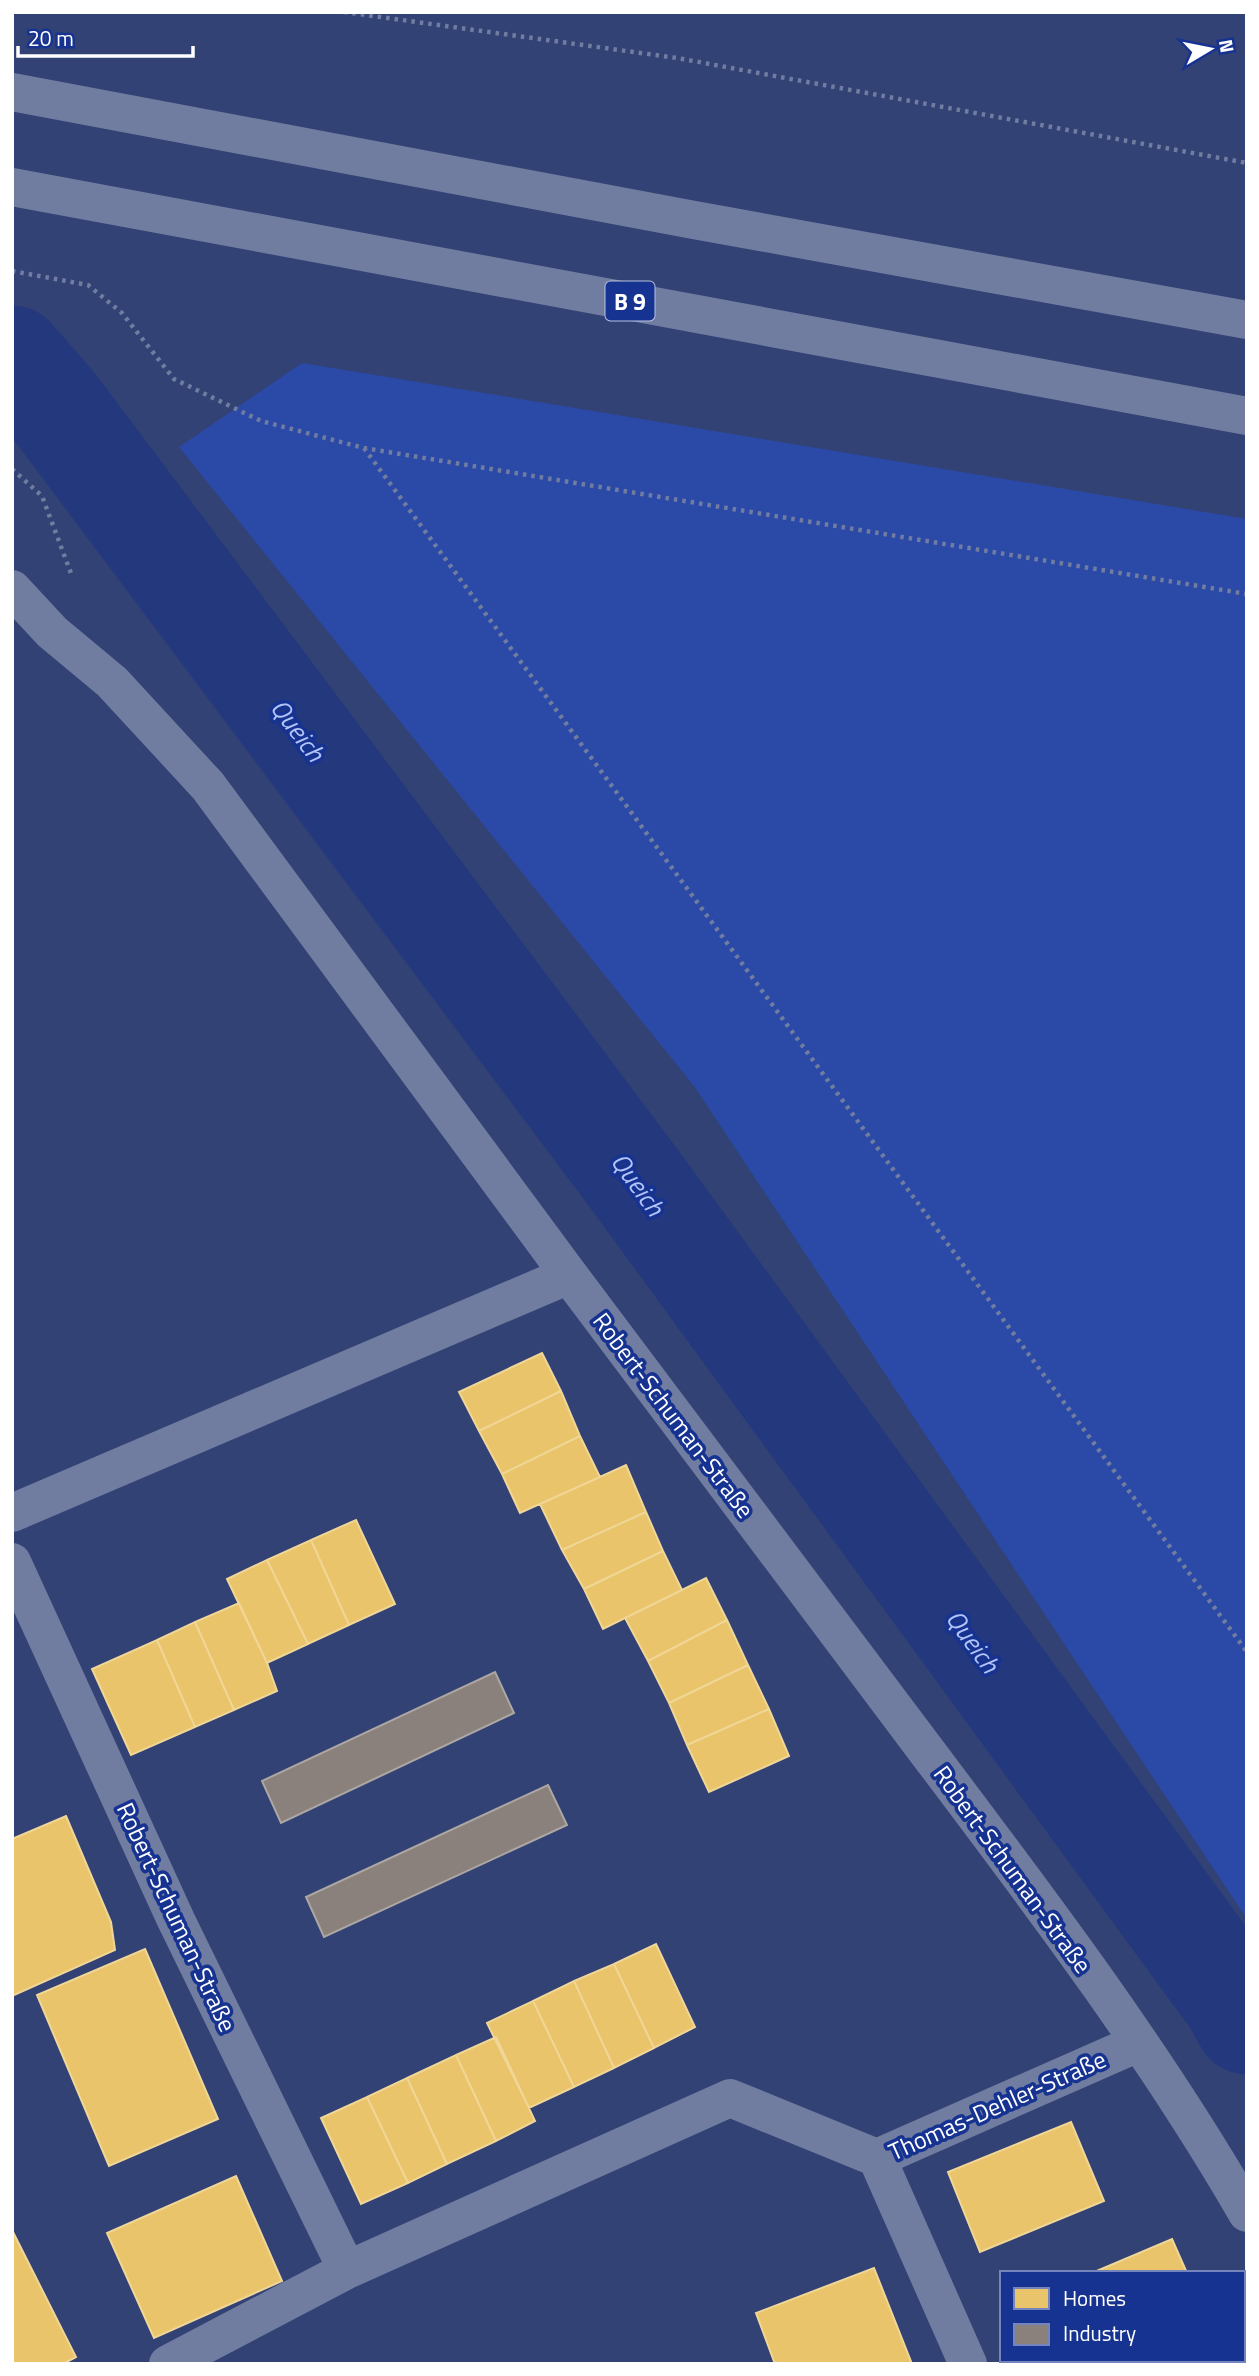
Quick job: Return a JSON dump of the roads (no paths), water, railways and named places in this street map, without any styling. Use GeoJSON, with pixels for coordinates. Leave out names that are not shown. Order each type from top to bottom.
{"type":"FeatureCollection","features":[{"type":"Feature","properties":{"kind":"main road"},"geometry":{"type":"LineString","coordinates":[[12,92],[1247,320]]}},
{"type":"Feature","properties":{"kind":"main road","name":"B 9"},"geometry":{"type":"LineString","coordinates":[[12,187],[1247,416]]}},
{"type":"Feature","properties":{"kind":"main road","name":"Robert-Schuman-Straße"},"geometry":{"type":"LineString","coordinates":[[12,589],[52,632],[111,682],[208,786],[569,1275],[1018,1872],[1138,2043]]}},
{"type":"Feature","properties":{"kind":"main road"},"geometry":{"type":"LineString","coordinates":[[12,1513],[569,1275]]}},
{"type":"Feature","properties":{"kind":"main road","name":"Robert-Schuman-Straße"},"geometry":{"type":"LineString","coordinates":[[12,1562],[176,1920],[347,2270]]}},
{"type":"Feature","properties":{"kind":"main road"},"geometry":{"type":"LineString","coordinates":[[1138,2043],[1247,2213]]}},
{"type":"Feature","properties":{"kind":"main road","name":"Thomas-Dehler-Straße"},"geometry":{"type":"LineString","coordinates":[[968,2364],[877,2158],[1138,2043]]}},
{"type":"Feature","properties":{"kind":"main road"},"geometry":{"type":"LineString","coordinates":[[168,2364],[347,2270],[730,2098],[877,2158]]}},
{"type":"Feature","properties":{"kind":"waterway","name":"Queich"},"geometry":{"type":"LineString","coordinates":[[12,358],[54,406],[632,1176],[1234,1999],[1247,2022]]}}]}
